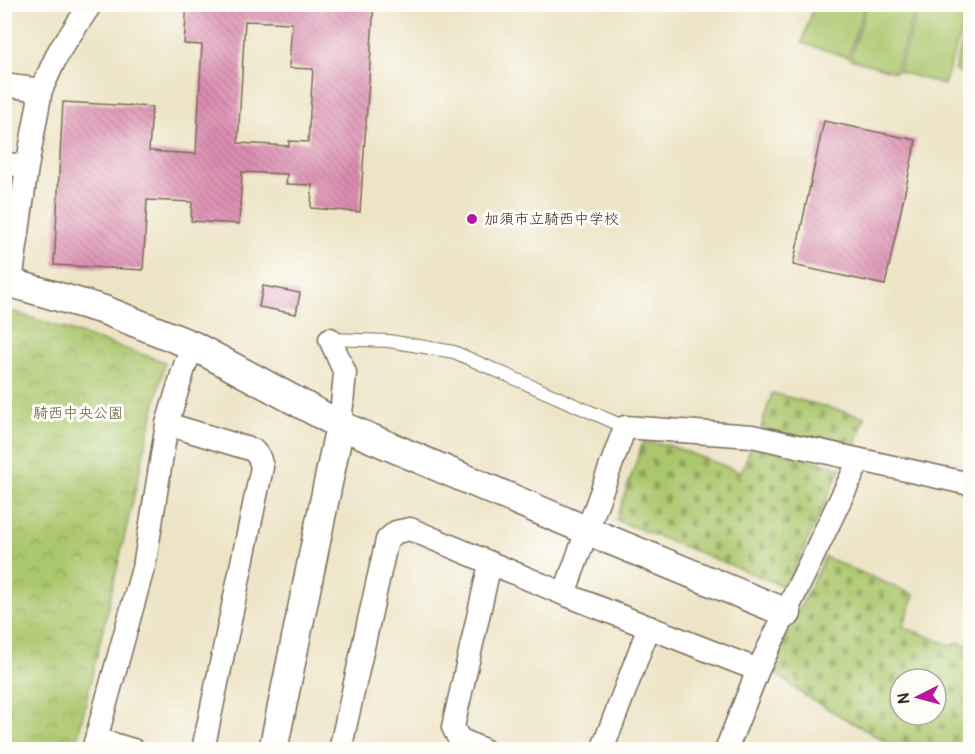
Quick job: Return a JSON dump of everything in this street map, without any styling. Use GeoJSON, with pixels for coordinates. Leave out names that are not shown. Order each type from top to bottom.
{"type":"FeatureCollection","features":[{"type":"Feature","properties":{"kind":"street"},"geometry":{"type":"LineString","coordinates":[[91,4],[59,51],[41,90],[8,282],[104,310],[194,346],[340,424],[588,531],[787,613]]}},
{"type":"Feature","properties":{"kind":"street"},"geometry":{"type":"LineString","coordinates":[[4,85],[41,90]]}},
{"type":"Feature","properties":{"kind":"street"},"geometry":{"type":"LineString","coordinates":[[4,163],[27,166]]}},
{"type":"Feature","properties":{"kind":"street"},"geometry":{"type":"LineString","coordinates":[[273,750],[340,424],[345,373],[330,339]]}},
{"type":"Feature","properties":{"kind":"street"},"geometry":{"type":"LineString","coordinates":[[133,750],[94,744],[145,561],[167,424],[185,365],[194,346]]}},
{"type":"Feature","properties":{"kind":"street"},"geometry":{"type":"LineString","coordinates":[[167,424],[253,450],[260,457],[262,467],[203,750]]}},
{"type":"Feature","properties":{"kind":"street"},"geometry":{"type":"LineString","coordinates":[[564,594],[625,427],[752,436],[970,484]]}},
{"type":"Feature","properties":{"kind":"street"},"geometry":{"type":"LineString","coordinates":[[726,750],[758,670],[859,461]]}},
{"type":"Feature","properties":{"kind":"street"},"geometry":{"type":"LineString","coordinates":[[340,750],[387,540],[396,532],[410,529],[564,594],[758,670]]}},
{"type":"Feature","properties":{"kind":"street"},"geometry":{"type":"LineString","coordinates":[[484,750],[459,739],[453,727],[490,564]]}},
{"type":"Feature","properties":{"kind":"street"},"geometry":{"type":"LineString","coordinates":[[602,750],[649,627]]}},
{"type":"Feature","properties":{"kind":"lane"},"geometry":{"type":"LineString","coordinates":[[330,339],[389,341],[454,352],[625,427]]}},
{"type":"Feature","properties":{"kind":"green space"},"geometry":{"type":"Polygon","coordinates":[[[920,4],[970,5],[944,85],[898,71],[920,4]]]}},
{"type":"Feature","properties":{"kind":"green space"},"geometry":{"type":"Polygon","coordinates":[[[814,5],[865,5],[848,57],[802,43],[814,5]]]}},
{"type":"Feature","properties":{"kind":"green space"},"geometry":{"type":"Polygon","coordinates":[[[867,5],[917,5],[895,72],[850,59],[867,5]]]}},
{"type":"Feature","properties":{"kind":"green space"},"geometry":{"type":"Polygon","coordinates":[[[970,17],[970,76],[954,70],[970,17]]]}},
{"type":"Feature","properties":{"kind":"green space","name":"騎西中央公園"},"geometry":{"type":"Polygon","coordinates":[[[5,309],[165,362],[75,749],[5,749],[5,309]]]}},
{"type":"Feature","properties":{"kind":"green space"},"geometry":{"type":"Polygon","coordinates":[[[772,393],[865,417],[854,451],[761,428],[772,393]]]}},
{"type":"Feature","properties":{"kind":"green space"},"geometry":{"type":"Polygon","coordinates":[[[643,442],[668,445],[741,472],[752,445],[841,468],[786,587],[616,520],[643,442]]]}},
{"type":"Feature","properties":{"kind":"green space"},"geometry":{"type":"Polygon","coordinates":[[[825,557],[914,595],[903,627],[950,645],[958,642],[967,646],[970,638],[970,749],[898,749],[804,695],[774,672],[772,664],[825,557]]]}},
{"type":"Feature","properties":{"kind":"building"},"geometry":{"type":"Polygon","coordinates":[[[187,4],[374,4],[360,212],[311,208],[312,185],[286,184],[287,174],[242,172],[239,224],[191,221],[192,202],[147,200],[143,270],[54,265],[63,102],[152,107],[149,151],[196,154],[202,45],[184,44],[187,4]],[[245,21],[238,143],[289,146],[289,141],[308,142],[313,69],[289,68],[292,23],[245,21]]]}},
{"type":"Feature","properties":{"kind":"building"},"geometry":{"type":"Polygon","coordinates":[[[824,121],[916,140],[885,285],[793,265],[824,121]]]}},
{"type":"Feature","properties":{"kind":"building"},"geometry":{"type":"Polygon","coordinates":[[[263,286],[300,293],[296,314],[259,307],[263,286]]]}},
{"type":"Feature","properties":{"kind":"place","name":"加須市立騎西中学校"},"geometry":{"type":"Point","coordinates":[472,219]}}]}
